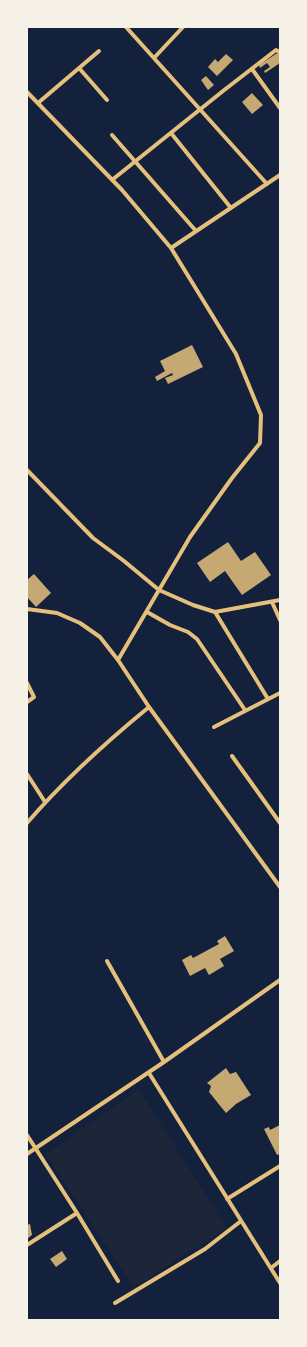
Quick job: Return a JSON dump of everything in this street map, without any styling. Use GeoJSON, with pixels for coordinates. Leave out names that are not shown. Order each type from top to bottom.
{"type":"FeatureCollection","features":[{"type":"Feature","properties":{"kind":"street"},"geometry":{"type":"LineString","coordinates":[[126,27],[267,184]]}},
{"type":"Feature","properties":{"kind":"street"},"geometry":{"type":"LineString","coordinates":[[154,58],[183,27]]}},
{"type":"Feature","properties":{"kind":"street"},"geometry":{"type":"LineString","coordinates":[[38,103],[99,50]]}},
{"type":"Feature","properties":{"kind":"street"},"geometry":{"type":"LineString","coordinates":[[112,180],[252,68],[276,50],[280,52]]}},
{"type":"Feature","properties":{"kind":"street"},"geometry":{"type":"LineString","coordinates":[[79,68],[107,100]]}},
{"type":"Feature","properties":{"kind":"street"},"geometry":{"type":"LineString","coordinates":[[252,68],[280,108]]}},
{"type":"Feature","properties":{"kind":"street"},"geometry":{"type":"LineString","coordinates":[[27,92],[112,180],[171,248],[236,354],[261,415],[260,443],[232,478],[199,525],[158,590],[147,612],[118,660]]}},
{"type":"Feature","properties":{"kind":"street"},"geometry":{"type":"LineString","coordinates":[[171,132],[231,208]]}},
{"type":"Feature","properties":{"kind":"street"},"geometry":{"type":"LineString","coordinates":[[112,135],[196,231]]}},
{"type":"Feature","properties":{"kind":"street"},"geometry":{"type":"LineString","coordinates":[[171,248],[280,175]]}},
{"type":"Feature","properties":{"kind":"street"},"geometry":{"type":"LineString","coordinates":[[27,470],[92,538],[124,561],[158,590],[193,605],[215,612],[280,600]]}},
{"type":"Feature","properties":{"kind":"street"},"geometry":{"type":"LineString","coordinates":[[272,602],[280,620]]}},
{"type":"Feature","properties":{"kind":"street"},"geometry":{"type":"LineString","coordinates":[[27,609],[57,613],[80,623],[100,637],[280,887]]}},
{"type":"Feature","properties":{"kind":"street"},"geometry":{"type":"LineString","coordinates":[[147,612],[170,625],[188,632],[197,639],[245,710]]}},
{"type":"Feature","properties":{"kind":"street"},"geometry":{"type":"LineString","coordinates":[[215,612],[268,699]]}},
{"type":"Feature","properties":{"kind":"street"},"geometry":{"type":"LineString","coordinates":[[27,683],[34,697],[27,702]]}},
{"type":"Feature","properties":{"kind":"street"},"geometry":{"type":"LineString","coordinates":[[214,727],[280,693]]}},
{"type":"Feature","properties":{"kind":"street"},"geometry":{"type":"LineString","coordinates":[[27,823],[64,782],[149,707]]}},
{"type":"Feature","properties":{"kind":"street"},"geometry":{"type":"LineString","coordinates":[[232,756],[280,823]]}},
{"type":"Feature","properties":{"kind":"street"},"geometry":{"type":"LineString","coordinates":[[27,774],[45,802]]}},
{"type":"Feature","properties":{"kind":"street"},"geometry":{"type":"LineString","coordinates":[[107,961],[164,1062]]}},
{"type":"Feature","properties":{"kind":"street"},"geometry":{"type":"LineString","coordinates":[[27,1154],[149,1073],[280,980]]}},
{"type":"Feature","properties":{"kind":"street"},"geometry":{"type":"LineString","coordinates":[[149,1073],[280,1283]]}},
{"type":"Feature","properties":{"kind":"street"},"geometry":{"type":"LineString","coordinates":[[27,1135],[77,1213],[118,1282]]}},
{"type":"Feature","properties":{"kind":"street"},"geometry":{"type":"LineString","coordinates":[[228,1199],[280,1166]]}},
{"type":"Feature","properties":{"kind":"street"},"geometry":{"type":"LineString","coordinates":[[27,1246],[77,1213]]}},
{"type":"Feature","properties":{"kind":"street"},"geometry":{"type":"LineString","coordinates":[[115,1303],[205,1249],[241,1221]]}},
{"type":"Feature","properties":{"kind":"street"},"geometry":{"type":"LineString","coordinates":[[271,1268],[280,1261]]}},
{"type":"Feature","properties":{"kind":"shaded area"},"geometry":{"type":"Polygon","coordinates":[[[139,1090],[227,1228],[134,1287],[46,1154],[139,1090]]]}},
{"type":"Feature","properties":{"kind":"building"},"geometry":{"type":"Polygon","coordinates":[[[279,52],[280,63],[265,73],[264,71],[270,67],[267,63],[260,68],[259,65],[279,52]]]}},
{"type":"Feature","properties":{"kind":"building"},"geometry":{"type":"Polygon","coordinates":[[[226,54],[233,60],[217,76],[208,67],[215,59],[218,62],[226,54]]]}},
{"type":"Feature","properties":{"kind":"building"},"geometry":{"type":"Polygon","coordinates":[[[206,76],[214,85],[208,90],[201,80],[206,76]]]}},
{"type":"Feature","properties":{"kind":"building"},"geometry":{"type":"Polygon","coordinates":[[[252,93],[263,105],[252,114],[242,102],[252,93]]]}},
{"type":"Feature","properties":{"kind":"building"},"geometry":{"type":"Polygon","coordinates":[[[192,345],[203,367],[168,384],[165,378],[173,375],[172,373],[157,381],[155,377],[165,371],[160,361],[192,345]]]}},
{"type":"Feature","properties":{"kind":"building"},"geometry":{"type":"Polygon","coordinates":[[[228,542],[241,561],[255,552],[271,575],[242,595],[225,571],[210,582],[197,563],[228,542]]]}},
{"type":"Feature","properties":{"kind":"building"},"geometry":{"type":"Polygon","coordinates":[[[34,574],[51,593],[36,607],[27,597],[27,580],[34,574]]]}},
{"type":"Feature","properties":{"kind":"building"},"geometry":{"type":"Polygon","coordinates":[[[225,936],[234,951],[220,959],[224,966],[209,975],[205,968],[190,976],[182,960],[191,955],[193,958],[219,944],[217,941],[225,936]]]}},
{"type":"Feature","properties":{"kind":"building"},"geometry":{"type":"Polygon","coordinates":[[[226,1068],[230,1074],[236,1072],[251,1095],[236,1104],[226,1113],[209,1092],[211,1086],[207,1083],[226,1068]]]}},
{"type":"Feature","properties":{"kind":"building"},"geometry":{"type":"Polygon","coordinates":[[[280,1125],[280,1154],[277,1155],[264,1129],[269,1127],[270,1130],[280,1125]]]}},
{"type":"Feature","properties":{"kind":"building"},"geometry":{"type":"Polygon","coordinates":[[[30,1224],[32,1235],[27,1239],[27,1225],[30,1224]]]}},
{"type":"Feature","properties":{"kind":"building"},"geometry":{"type":"Polygon","coordinates":[[[62,1251],[67,1259],[56,1267],[50,1259],[62,1251]]]}}]}
